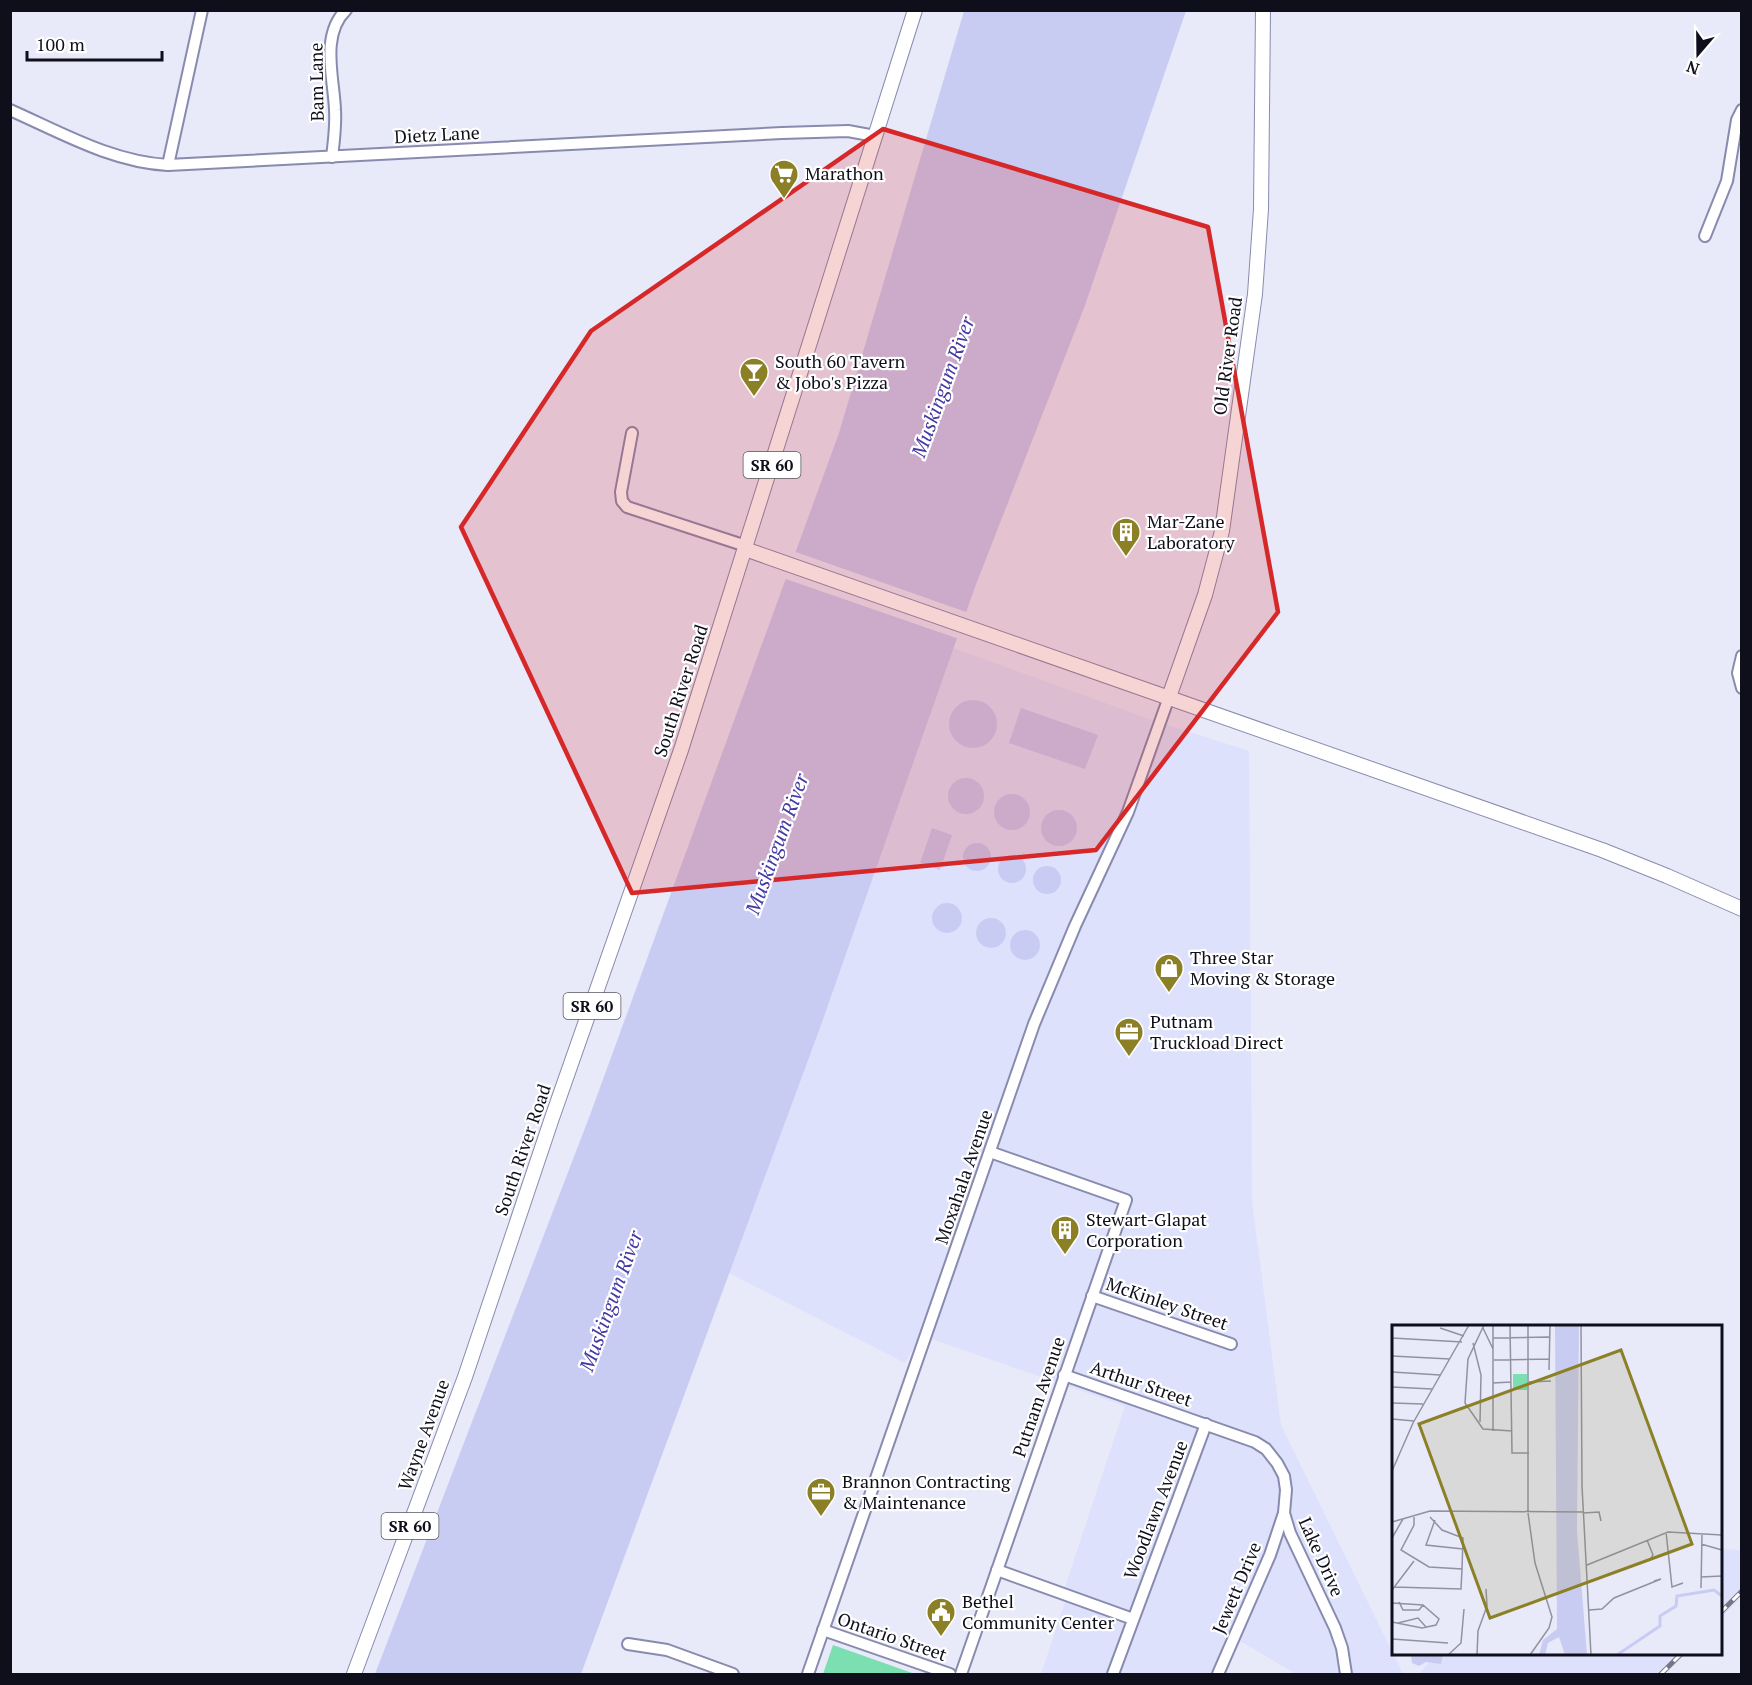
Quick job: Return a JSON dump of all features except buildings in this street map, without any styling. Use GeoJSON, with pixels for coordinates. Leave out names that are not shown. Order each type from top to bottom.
{"type":"FeatureCollection","features":[{"type":"Feature","properties":{"kind":"main road","name":"South River Road"},"geometry":{"type":"LineString","coordinates":[[465,1377],[552,1118],[681,750],[915,10]]}},
{"type":"Feature","properties":{"kind":"main road","name":"Old River Road"},"geometry":{"type":"LineString","coordinates":[[1168,697],[1205,595],[1222,531],[1255,294],[1262,209],[1263,10]]}},
{"type":"Feature","properties":{"kind":"main road"},"geometry":{"type":"LineString","coordinates":[[745,547],[765,556],[1602,850],[1742,909]]}},
{"type":"Feature","properties":{"kind":"main road","name":"Wayne Avenue"},"geometry":{"type":"LineString","coordinates":[[354,1674],[465,1377]]}},
{"type":"Feature","properties":{"kind":"street"},"geometry":{"type":"LineString","coordinates":[[168,165],[202,10]]}},
{"type":"Feature","properties":{"kind":"street","name":"Bam Lane"},"geometry":{"type":"LineString","coordinates":[[332,157],[335,111],[332,37],[337,21],[346,10]]}},
{"type":"Feature","properties":{"kind":"street","name":"Dietz Lane"},"geometry":{"type":"LineString","coordinates":[[10,110],[106,153],[129,160],[168,165],[815,132],[848,131],[875,136]]}},
{"type":"Feature","properties":{"kind":"street"},"geometry":{"type":"LineString","coordinates":[[1705,236],[1727,181],[1737,120],[1742,110]]}},
{"type":"Feature","properties":{"kind":"street"},"geometry":{"type":"LineString","coordinates":[[632,433],[621,492],[622,501],[627,507],[745,547]]}},
{"type":"Feature","properties":{"kind":"street"},"geometry":{"type":"LineString","coordinates":[[1742,656],[1738,673],[1742,688]]}},
{"type":"Feature","properties":{"kind":"street","name":"Moxahala Avenue"},"geometry":{"type":"LineString","coordinates":[[808,1674],[1034,1024],[1074,926],[1128,812],[1168,697]]}},
{"type":"Feature","properties":{"kind":"street","name":"Putnam Avenue"},"geometry":{"type":"LineString","coordinates":[[961,1674],[1126,1200],[990,1152]]}},
{"type":"Feature","properties":{"kind":"street","name":"McKinley Street"},"geometry":{"type":"LineString","coordinates":[[1092,1296],[1231,1344]]}},
{"type":"Feature","properties":{"kind":"street","name":"Arthur Street"},"geometry":{"type":"LineString","coordinates":[[1064,1375],[1206,1424]]}},
{"type":"Feature","properties":{"kind":"street","name":"Lake Drive"},"geometry":{"type":"LineString","coordinates":[[1206,1424],[1255,1442],[1266,1449],[1277,1463],[1284,1476],[1286,1490],[1284,1513],[1297,1547],[1335,1628],[1342,1648],[1346,1674]]}},
{"type":"Feature","properties":{"kind":"street","name":"Woodlawn Avenue"},"geometry":{"type":"LineString","coordinates":[[1113,1674],[1206,1424]]}},
{"type":"Feature","properties":{"kind":"street","name":"Jewett Drive"},"geometry":{"type":"LineString","coordinates":[[1218,1674],[1270,1555],[1284,1513]]}},
{"type":"Feature","properties":{"kind":"street"},"geometry":{"type":"LineString","coordinates":[[997,1570],[1132,1619]]}},
{"type":"Feature","properties":{"kind":"street","name":"Ontario Street"},"geometry":{"type":"LineString","coordinates":[[823,1630],[950,1674]]}},
{"type":"Feature","properties":{"kind":"street"},"geometry":{"type":"LineString","coordinates":[[628,1644],[667,1650],[733,1674]]}},
{"type":"Feature","properties":{"kind":"highlighted area"},"geometry":{"type":"Polygon","coordinates":[[[883,129],[1208,227],[1278,612],[1096,850],[632,893],[461,527],[591,331],[883,129]]]}},
{"type":"Feature","properties":{"kind":"shaded area"},"geometry":{"type":"Polygon","coordinates":[[[953,648],[1149,719],[1249,751],[1252,1202],[1281,1425],[1403,1674],[1296,1674],[1230,1635],[1213,1674],[1041,1674],[1066,1599],[1065,1587],[1125,1406],[920,1335],[905,1363],[729,1273],[820,1028],[953,648]]]}},
{"type":"Feature","properties":{"kind":"shaded area"},"geometry":{"type":"Polygon","coordinates":[[[1722,1548],[1742,1551],[1741,1597],[1722,1617],[1722,1548]]]}},
{"type":"Feature","properties":{"kind":"shaded area"},"geometry":{"type":"Polygon","coordinates":[[[1435,1655],[1685,1655],[1665,1674],[1419,1674],[1435,1655]]]}},
{"type":"Feature","properties":{"kind":"green space"},"geometry":{"type":"Polygon","coordinates":[[[833,1645],[915,1674],[823,1674],[833,1645]]]}},
{"type":"Feature","properties":{"kind":"water","name":"Muskingum River"},"geometry":{"type":"Polygon","coordinates":[[[964,11],[1186,11],[1084,308],[975,587],[820,1028],[581,1674],[375,1674],[590,1115],[839,433],[964,11]]]}},
{"type":"Feature","properties":{"kind":"water"},"geometry":{"type":"Polygon","coordinates":[[[968,700],[978,700],[990,707],[997,719],[997,729],[990,741],[978,748],[968,748],[953,737],[949,729],[949,719],[960,704],[968,700]]]}},
{"type":"Feature","properties":{"kind":"water"},"geometry":{"type":"Polygon","coordinates":[[[1021,708],[1098,735],[1085,769],[1009,743],[1021,708]]]}},
{"type":"Feature","properties":{"kind":"water"},"geometry":{"type":"Polygon","coordinates":[[[966,778],[979,783],[984,796],[979,809],[966,814],[953,809],[948,796],[953,783],[966,778]]]}},
{"type":"Feature","properties":{"kind":"water"},"geometry":{"type":"Polygon","coordinates":[[[1012,794],[1025,799],[1030,812],[1025,825],[1012,830],[999,825],[994,812],[999,799],[1012,794]]]}},
{"type":"Feature","properties":{"kind":"water"},"geometry":{"type":"Polygon","coordinates":[[[1059,810],[1072,815],[1077,828],[1072,841],[1059,846],[1046,841],[1041,828],[1046,815],[1059,810]]]}},
{"type":"Feature","properties":{"kind":"water"},"geometry":{"type":"Polygon","coordinates":[[[932,828],[952,835],[940,870],[920,863],[932,828]]]}},
{"type":"Feature","properties":{"kind":"water"},"geometry":{"type":"Polygon","coordinates":[[[977,843],[987,847],[991,857],[987,867],[977,871],[967,867],[963,857],[967,847],[977,843]]]}},
{"type":"Feature","properties":{"kind":"water"},"geometry":{"type":"Polygon","coordinates":[[[1012,855],[1022,859],[1026,869],[1022,879],[1012,883],[1002,879],[998,869],[1002,859],[1012,855]]]}},
{"type":"Feature","properties":{"kind":"water"},"geometry":{"type":"Polygon","coordinates":[[[1047,866],[1057,870],[1061,880],[1057,890],[1047,894],[1037,890],[1033,880],[1037,870],[1047,866]]]}},
{"type":"Feature","properties":{"kind":"water"},"geometry":{"type":"Polygon","coordinates":[[[947,903],[958,907],[962,918],[958,929],[947,933],[936,929],[932,918],[936,907],[947,903]]]}},
{"type":"Feature","properties":{"kind":"water"},"geometry":{"type":"Polygon","coordinates":[[[991,918],[1002,922],[1006,933],[1002,944],[991,948],[980,944],[976,933],[980,922],[991,918]]]}},
{"type":"Feature","properties":{"kind":"water"},"geometry":{"type":"Polygon","coordinates":[[[1025,930],[1036,934],[1040,945],[1036,956],[1025,960],[1014,956],[1010,945],[1014,934],[1025,930]]]}},
{"type":"Feature","properties":{"kind":"water"},"geometry":{"type":"Polygon","coordinates":[[[1411,1655],[1443,1655],[1441,1664],[1426,1662],[1419,1666],[1412,1663],[1411,1655]]]}},
{"type":"Feature","properties":{"kind":"pier"},"geometry":{"type":"Polygon","coordinates":[[[793,551],[969,613],[959,639],[783,578],[793,551]]]}},
{"type":"Feature","properties":{"kind":"railway"},"geometry":{"type":"LineString","coordinates":[[1722,1611],[1742,1591]]}},
{"type":"Feature","properties":{"kind":"railway"},"geometry":{"type":"LineString","coordinates":[[1661,1674],[1680,1655]]}},
{"type":"Feature","properties":{"kind":"place","name":"Marathon"},"geometry":{"type":"Point","coordinates":[784,200]}},
{"type":"Feature","properties":{"kind":"place","name":"South 60 Tavern & Jobo's Pizza"},"geometry":{"type":"Point","coordinates":[754,398]}},
{"type":"Feature","properties":{"kind":"place","name":"Mar-Zane Laboratory"},"geometry":{"type":"Point","coordinates":[1126,558]}},
{"type":"Feature","properties":{"kind":"place","name":"Three Star Moving & Storage"},"geometry":{"type":"Point","coordinates":[1169,994]}},
{"type":"Feature","properties":{"kind":"place","name":"Putnam Truckload Direct"},"geometry":{"type":"Point","coordinates":[1129,1058]}},
{"type":"Feature","properties":{"kind":"place","name":"Stewart-Glapat Corporation"},"geometry":{"type":"Point","coordinates":[1065,1256]}},
{"type":"Feature","properties":{"kind":"place","name":"Brannon Contracting & Maintenance"},"geometry":{"type":"Point","coordinates":[821,1518]}},
{"type":"Feature","properties":{"kind":"place","name":"Bethel Community Center"},"geometry":{"type":"Point","coordinates":[941,1638]}}]}
